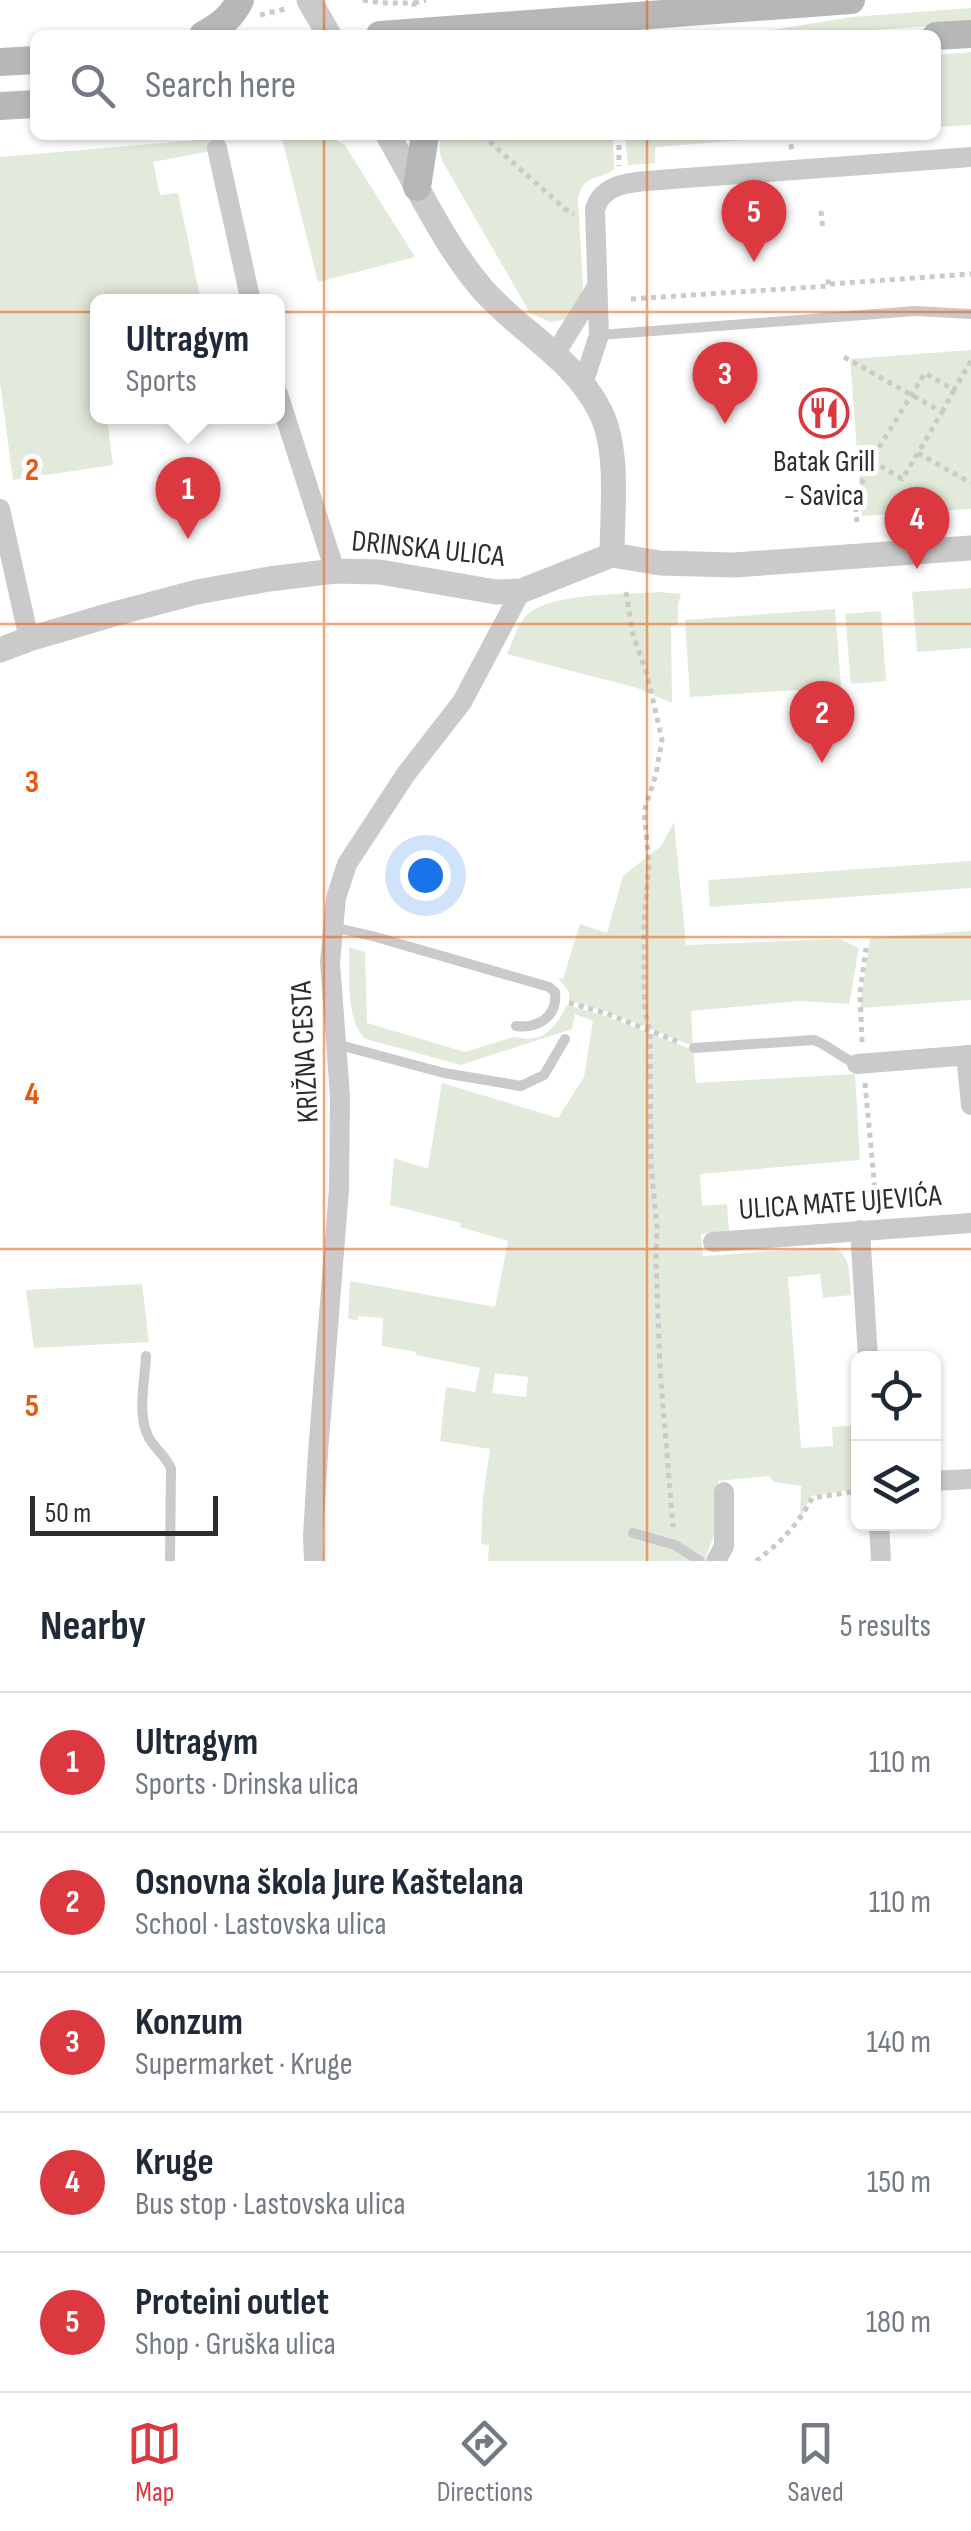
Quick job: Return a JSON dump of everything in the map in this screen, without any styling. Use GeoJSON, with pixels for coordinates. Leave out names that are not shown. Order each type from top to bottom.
{"type":"FeatureCollection","features":[{"type":"Feature","properties":{"kind":"main road"},"geometry":{"type":"LineString","coordinates":[[212,30],[234,12],[240,0]]}},
{"type":"Feature","properties":{"kind":"main road"},"geometry":{"type":"LineString","coordinates":[[442,30],[852,0]]}},
{"type":"Feature","properties":{"kind":"main road"},"geometry":{"type":"LineString","coordinates":[[941,36],[971,34]]}},
{"type":"Feature","properties":{"kind":"main road"},"geometry":{"type":"LineString","coordinates":[[0,62],[30,60]]}},
{"type":"Feature","properties":{"kind":"main road"},"geometry":{"type":"LineString","coordinates":[[0,106],[30,104]]}},
{"type":"Feature","properties":{"kind":"main road"},"geometry":{"type":"LineString","coordinates":[[417,187],[424,140]]}},
{"type":"Feature","properties":{"kind":"street"},"geometry":{"type":"LineString","coordinates":[[309,0],[326,30]]}},
{"type":"Feature","properties":{"kind":"street"},"geometry":{"type":"LineString","coordinates":[[391,140],[462,261],[484,290],[576,373],[601,412],[612,456],[612,555],[660,564],[734,565],[971,548]]}},
{"type":"Feature","properties":{"kind":"street"},"geometry":{"type":"LineString","coordinates":[[217,148],[249,294]]}},
{"type":"Feature","properties":{"kind":"street"},"geometry":{"type":"LineString","coordinates":[[583,384],[598,335],[594,222],[598,199],[606,189],[626,184],[971,157]]}},
{"type":"Feature","properties":{"kind":"street"},"geometry":{"type":"LineString","coordinates":[[555,354],[597,287]]}},
{"type":"Feature","properties":{"kind":"street"},"geometry":{"type":"LineString","coordinates":[[285,416],[335,572]]}},
{"type":"Feature","properties":{"kind":"street"},"geometry":{"type":"LineString","coordinates":[[0,509],[29,639]]}},
{"type":"Feature","properties":{"kind":"street","name":"DRINSKA ULICA"},"geometry":{"type":"LineString","coordinates":[[0,650],[197,592],[269,578],[380,572],[476,590],[521,592],[612,555]]}},
{"type":"Feature","properties":{"kind":"street","name":"KRIŽNA CESTA"},"geometry":{"type":"LineString","coordinates":[[314,1561],[318,1453],[340,1189],[340,1096],[330,962],[336,898],[347,864],[406,774],[462,702],[521,592]]}},
{"type":"Feature","properties":{"kind":"street"},"geometry":{"type":"LineString","coordinates":[[860,1064],[969,1055],[971,1105]]}},
{"type":"Feature","properties":{"kind":"street","name":"ULICA MATE UJEVIĆA"},"geometry":{"type":"LineString","coordinates":[[713,1242],[971,1223]]}},
{"type":"Feature","properties":{"kind":"street"},"geometry":{"type":"LineString","coordinates":[[868,1351],[869,1230]]}},
{"type":"Feature","properties":{"kind":"street"},"geometry":{"type":"LineString","coordinates":[[941,1481],[971,1479]]}},
{"type":"Feature","properties":{"kind":"street"},"geometry":{"type":"LineString","coordinates":[[716,1561],[724,1546],[724,1492]]}},
{"type":"Feature","properties":{"kind":"street"},"geometry":{"type":"LineString","coordinates":[[879,1531],[881,1561]]}},
{"type":"Feature","properties":{"kind":"lane"},"geometry":{"type":"LineString","coordinates":[[598,335],[916,311],[971,314]]}},
{"type":"Feature","properties":{"kind":"lane"},"geometry":{"type":"LineString","coordinates":[[332,926],[549,987],[555,992],[552,1012],[545,1020],[532,1026],[516,1026]]}},
{"type":"Feature","properties":{"kind":"lane"},"geometry":{"type":"LineString","coordinates":[[335,1044],[444,1073],[521,1086],[544,1075],[564,1039]]}},
{"type":"Feature","properties":{"kind":"lane"},"geometry":{"type":"LineString","coordinates":[[694,1048],[814,1040],[860,1064]]}},
{"type":"Feature","properties":{"kind":"lane"},"geometry":{"type":"LineString","coordinates":[[146,1356],[145,1426],[148,1438],[168,1458],[171,1469],[170,1561]]}},
{"type":"Feature","properties":{"kind":"lane"},"geometry":{"type":"LineString","coordinates":[[632,1533],[675,1545],[700,1561]]}},
{"type":"Feature","properties":{"kind":"path"},"geometry":{"type":"LineString","coordinates":[[363,0],[414,5],[426,0]]}},
{"type":"Feature","properties":{"kind":"path"},"geometry":{"type":"LineString","coordinates":[[488,140],[564,209],[594,222]]}},
{"type":"Feature","properties":{"kind":"path"},"geometry":{"type":"LineString","coordinates":[[618,140],[620,168]]}},
{"type":"Feature","properties":{"kind":"path"},"geometry":{"type":"LineString","coordinates":[[822,211],[823,231]]}},
{"type":"Feature","properties":{"kind":"path"},"geometry":{"type":"LineString","coordinates":[[800,289],[971,274]]}},
{"type":"Feature","properties":{"kind":"path"},"geometry":{"type":"LineString","coordinates":[[631,299],[800,289],[829,286],[828,279]]}},
{"type":"Feature","properties":{"kind":"path"},"geometry":{"type":"LineString","coordinates":[[844,356],[942,412]]}},
{"type":"Feature","properties":{"kind":"path"},"geometry":{"type":"LineString","coordinates":[[872,461],[902,479],[971,362]]}},
{"type":"Feature","properties":{"kind":"path"},"geometry":{"type":"LineString","coordinates":[[856,522],[856,498],[872,461],[925,373],[954,390]]}},
{"type":"Feature","properties":{"kind":"path"},"geometry":{"type":"LineString","coordinates":[[918,453],[971,484]]}},
{"type":"Feature","properties":{"kind":"path"},"geometry":{"type":"LineString","coordinates":[[626,592],[632,634],[662,740],[644,812],[649,863],[644,986],[650,1032],[651,1166],[658,1226],[663,1428],[675,1545]]}},
{"type":"Feature","properties":{"kind":"path"},"geometry":{"type":"LineString","coordinates":[[866,948],[859,1011],[869,1230]]}},
{"type":"Feature","properties":{"kind":"path"},"geometry":{"type":"LineString","coordinates":[[556,1000],[605,1013],[694,1048]]}},
{"type":"Feature","properties":{"kind":"path"},"geometry":{"type":"LineString","coordinates":[[756,1561],[788,1535],[812,1498],[851,1492]]}},
{"type":"Feature","properties":{"kind":"green space"},"geometry":{"type":"Polygon","coordinates":[[[971,8],[971,23],[875,30],[772,30],[852,17],[971,8]]]}},
{"type":"Feature","properties":{"kind":"green space"},"geometry":{"type":"Polygon","coordinates":[[[971,52],[971,125],[941,127],[941,55],[971,52]]]}},
{"type":"Feature","properties":{"kind":"green space"},"geometry":{"type":"Polygon","coordinates":[[[209,140],[211,151],[153,162],[160,195],[178,193],[200,294],[90,294],[90,424],[108,424],[113,465],[13,480],[0,382],[0,157],[209,140]]]}},
{"type":"Feature","properties":{"kind":"green space"},"geometry":{"type":"Polygon","coordinates":[[[282,140],[334,140],[346,147],[415,257],[318,282],[282,140]]]}},
{"type":"Feature","properties":{"kind":"green space"},"geometry":{"type":"Polygon","coordinates":[[[439,140],[613,140],[614,169],[587,181],[580,191],[583,285],[567,319],[550,322],[530,313],[440,155],[439,140]]]}},
{"type":"Feature","properties":{"kind":"green space"},"geometry":{"type":"Polygon","coordinates":[[[626,140],[746,140],[655,147],[655,163],[628,165],[626,140]]]}},
{"type":"Feature","properties":{"kind":"green space"},"geometry":{"type":"Polygon","coordinates":[[[971,350],[971,509],[862,516],[850,359],[971,350]]]}},
{"type":"Feature","properties":{"kind":"green space"},"geometry":{"type":"Polygon","coordinates":[[[971,588],[971,648],[917,652],[912,592],[971,588]]]}},
{"type":"Feature","properties":{"kind":"green space"},"geometry":{"type":"Polygon","coordinates":[[[681,594],[678,625],[671,626],[672,703],[637,688],[507,654],[522,621],[541,606],[573,598],[681,594]]]}},
{"type":"Feature","properties":{"kind":"green space"},"geometry":{"type":"Polygon","coordinates":[[[835,609],[841,687],[690,697],[685,620],[835,609]]]}},
{"type":"Feature","properties":{"kind":"green space"},"geometry":{"type":"Polygon","coordinates":[[[881,611],[886,681],[851,684],[845,614],[881,611]]]}},
{"type":"Feature","properties":{"kind":"green space"},"geometry":{"type":"Polygon","coordinates":[[[674,822],[686,945],[840,939],[859,948],[849,1004],[800,1001],[691,1011],[693,1046],[569,1001],[569,992],[558,978],[563,979],[580,924],[607,933],[623,876],[661,846],[674,822]]]}},
{"type":"Feature","properties":{"kind":"green space"},"geometry":{"type":"Polygon","coordinates":[[[971,861],[971,888],[710,907],[708,880],[971,861]]]}},
{"type":"Feature","properties":{"kind":"green space"},"geometry":{"type":"Polygon","coordinates":[[[971,931],[971,1000],[860,1008],[870,938],[971,931]]]}},
{"type":"Feature","properties":{"kind":"green space"},"geometry":{"type":"Polygon","coordinates":[[[349,947],[365,952],[367,1023],[465,1052],[513,1037],[539,1037],[559,1020],[567,1005],[693,1050],[696,1083],[855,1074],[860,1160],[700,1174],[702,1206],[727,1204],[729,1232],[701,1234],[703,1256],[833,1247],[847,1261],[851,1295],[823,1298],[820,1274],[788,1277],[801,1448],[833,1446],[832,1427],[851,1426],[851,1490],[811,1496],[800,1518],[801,1486],[774,1482],[769,1476],[718,1481],[717,1528],[704,1561],[488,1561],[489,1545],[481,1544],[490,1449],[440,1441],[446,1387],[475,1392],[480,1368],[382,1346],[383,1318],[348,1319],[350,1281],[495,1307],[508,1241],[460,1227],[461,1223],[390,1205],[394,1158],[428,1169],[442,1083],[558,1118],[584,1077],[593,1021],[575,1014],[572,1029],[461,1065],[366,1039],[355,1021],[349,947]],[[495,1373],[492,1393],[526,1397],[528,1377],[495,1373]]]}},
{"type":"Feature","properties":{"kind":"green space"},"geometry":{"type":"Polygon","coordinates":[[[142,1284],[149,1342],[34,1348],[26,1290],[142,1284]]]}},
{"type":"Feature","properties":{"kind":"place","name":"Proteini outlet"},"geometry":{"type":"Point","coordinates":[754,262]}},
{"type":"Feature","properties":{"kind":"place","name":"Batak Grill - Savica"},"geometry":{"type":"Point","coordinates":[824,413]}},
{"type":"Feature","properties":{"kind":"place","name":"Konzum"},"geometry":{"type":"Point","coordinates":[725,424]}},
{"type":"Feature","properties":{"kind":"place","name":"Ultragym"},"geometry":{"type":"Point","coordinates":[188,539]}},
{"type":"Feature","properties":{"kind":"place","name":"Kruge"},"geometry":{"type":"Point","coordinates":[917,569]}},
{"type":"Feature","properties":{"kind":"place","name":"Osnovna škola Jure Kaštelana"},"geometry":{"type":"Point","coordinates":[822,763]}}]}
